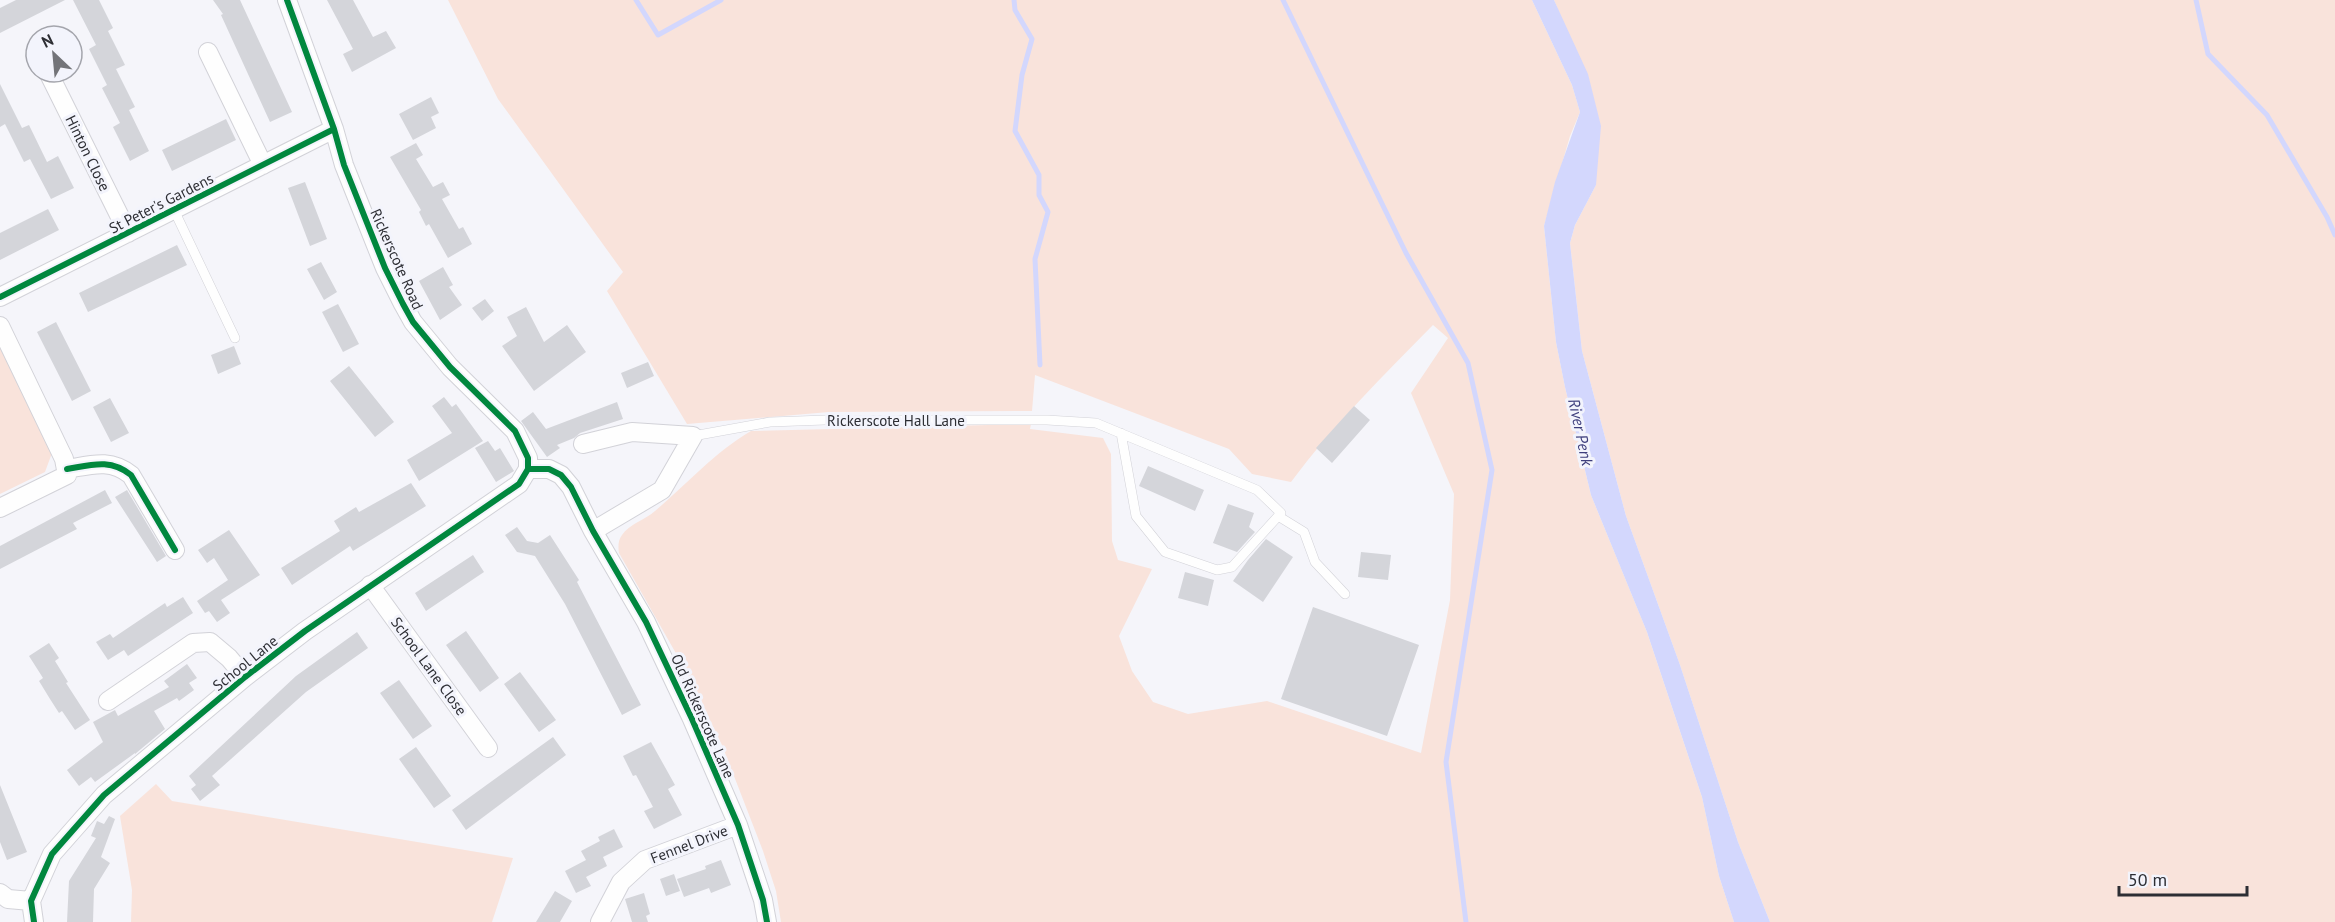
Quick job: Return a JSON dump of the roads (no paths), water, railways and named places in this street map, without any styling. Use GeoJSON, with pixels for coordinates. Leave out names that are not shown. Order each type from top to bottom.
{"type":"FeatureCollection","features":[{"type":"Feature","properties":{"kind":"street","name":"Rickerscote Road"},"geometry":{"type":"LineString","coordinates":[[287,0],[334,129],[344,165],[385,268],[413,322],[450,367],[515,431],[528,458],[528,469]]}},
{"type":"Feature","properties":{"kind":"street"},"geometry":{"type":"LineString","coordinates":[[208,52],[263,165]]}},
{"type":"Feature","properties":{"kind":"street","name":"Hinton Close"},"geometry":{"type":"LineString","coordinates":[[54,84],[128,233]]}},
{"type":"Feature","properties":{"kind":"street","name":"St Peter's Gardens"},"geometry":{"type":"LineString","coordinates":[[0,297],[334,129]]}},
{"type":"Feature","properties":{"kind":"street"},"geometry":{"type":"LineString","coordinates":[[0,326],[67,469],[67,475],[0,508]]}},
{"type":"Feature","properties":{"kind":"street"},"geometry":{"type":"LineString","coordinates":[[528,469],[549,469],[561,475],[571,487],[593,531],[662,490],[693,436],[632,432],[583,444]]}},
{"type":"Feature","properties":{"kind":"street"},"geometry":{"type":"LineString","coordinates":[[67,469],[104,462],[123,469],[131,475],[175,550]]}},
{"type":"Feature","properties":{"kind":"street","name":"School Lane"},"geometry":{"type":"LineString","coordinates":[[31,901],[52,854],[104,795],[245,676],[370,585],[519,484],[528,469]]}},
{"type":"Feature","properties":{"kind":"street","name":"Old Rickerscote Lane"},"geometry":{"type":"LineString","coordinates":[[593,531],[646,622],[692,719],[738,825],[763,900],[767,922]]}},
{"type":"Feature","properties":{"kind":"street","name":"School Lane Close"},"geometry":{"type":"LineString","coordinates":[[370,585],[488,748]]}},
{"type":"Feature","properties":{"kind":"street"},"geometry":{"type":"LineString","coordinates":[[108,701],[193,643],[210,642],[245,676]]}},
{"type":"Feature","properties":{"kind":"street","name":"Fennel Drive"},"geometry":{"type":"LineString","coordinates":[[600,922],[621,882],[645,860],[738,825]]}},
{"type":"Feature","properties":{"kind":"street"},"geometry":{"type":"LineString","coordinates":[[0,893],[8,899],[31,901],[34,922]]}},
{"type":"Feature","properties":{"kind":"lane"},"geometry":{"type":"LineString","coordinates":[[174,210],[235,338]]}},
{"type":"Feature","properties":{"kind":"lane","name":"Rickerscote Hall Lane"},"geometry":{"type":"LineString","coordinates":[[693,436],[770,422],[825,420],[1047,420],[1096,423],[1257,490],[1281,513],[1278,516]]}},
{"type":"Feature","properties":{"kind":"lane"},"geometry":{"type":"LineString","coordinates":[[1121,433],[1136,516],[1165,552],[1217,570],[1232,567],[1278,516],[1304,532],[1315,562],[1345,594]]}},
{"type":"Feature","properties":{"kind":"water","name":"River Penk"},"geometry":{"type":"Polygon","coordinates":[[[1532,0],[1554,0],[1588,74],[1601,126],[1596,185],[1575,225],[1570,243],[1582,351],[1626,516],[1680,665],[1738,842],[1770,922],[1734,922],[1719,876],[1702,797],[1647,632],[1591,495],[1556,342],[1544,226],[1555,182],[1580,112],[1572,85],[1532,0]]]}},
{"type":"Feature","properties":{"kind":"waterway"},"geometry":{"type":"LineString","coordinates":[[636,0],[658,35],[721,0]]}},
{"type":"Feature","properties":{"kind":"waterway"},"geometry":{"type":"LineString","coordinates":[[1014,0],[1015,10],[1032,39],[1022,75],[1015,131],[1039,175],[1039,195],[1048,212],[1035,259],[1040,365]]}},
{"type":"Feature","properties":{"kind":"waterway"},"geometry":{"type":"LineString","coordinates":[[1283,0],[1406,253],[1468,363],[1492,470],[1446,762],[1466,922]]}},
{"type":"Feature","properties":{"kind":"waterway"},"geometry":{"type":"LineString","coordinates":[[2196,0],[2208,54],[2267,115],[2327,217],[2335,235]]}}]}
